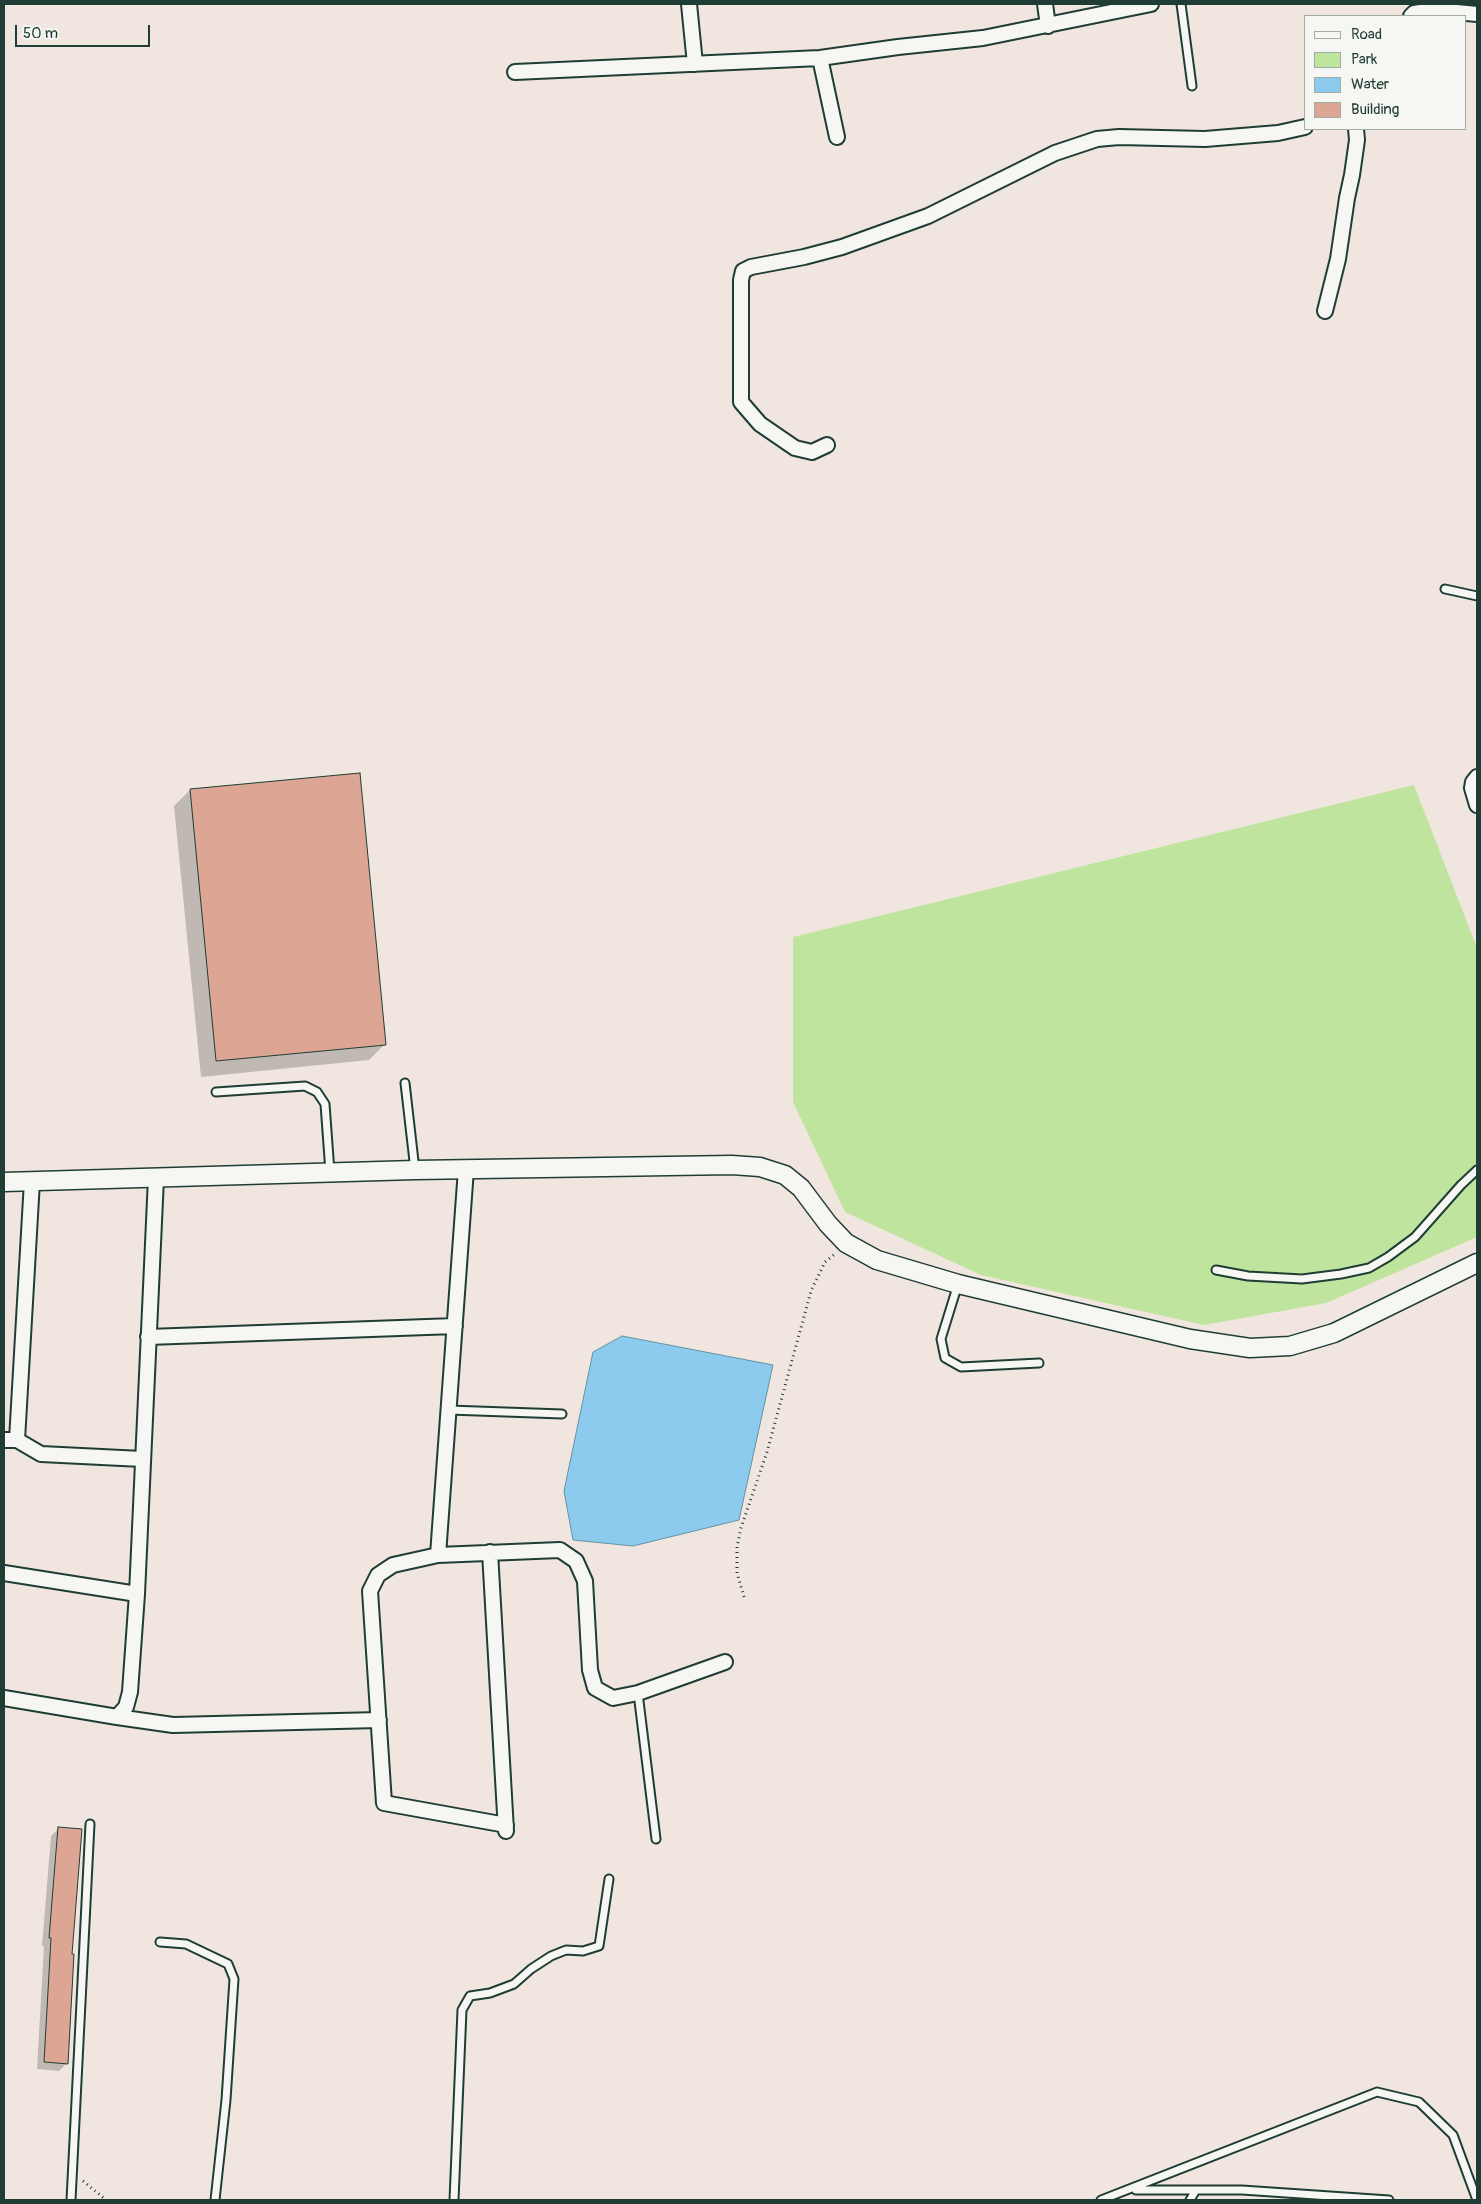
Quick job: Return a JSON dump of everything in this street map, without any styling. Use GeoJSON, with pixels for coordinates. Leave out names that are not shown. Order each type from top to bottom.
{"type":"FeatureCollection","features":[{"type":"Feature","properties":{"kind":"street"},"geometry":{"type":"LineString","coordinates":[[689,4],[695,64]]}},
{"type":"Feature","properties":{"kind":"street"},"geometry":{"type":"LineString","coordinates":[[1045,4],[1048,26]]}},
{"type":"Feature","properties":{"kind":"street"},"geometry":{"type":"LineString","coordinates":[[515,72],[820,58],[983,38],[1048,26],[1118,7],[1151,4]]}},
{"type":"Feature","properties":{"kind":"street"},"geometry":{"type":"LineString","coordinates":[[1412,15],[1414,12],[1435,10],[1477,14]]}},
{"type":"Feature","properties":{"kind":"street"},"geometry":{"type":"LineString","coordinates":[[820,58],[837,137]]}},
{"type":"Feature","properties":{"kind":"street"},"geometry":{"type":"LineString","coordinates":[[827,445],[812,452],[795,448],[760,424],[742,402],[741,280],[743,272],[751,267],[804,257],[842,247],[928,216],[1055,153],[1097,139],[1119,137],[1205,139],[1278,133],[1304,127]]}},
{"type":"Feature","properties":{"kind":"street"},"geometry":{"type":"LineString","coordinates":[[1325,311],[1338,259],[1352,175],[1356,130]]}},
{"type":"Feature","properties":{"kind":"street"},"geometry":{"type":"LineString","coordinates":[[1477,776],[1472,788],[1477,805]]}},
{"type":"Feature","properties":{"kind":"street"},"geometry":{"type":"LineString","coordinates":[[4,1182],[415,1170],[732,1165],[760,1167],[785,1174],[802,1188],[828,1224],[846,1243],[878,1260],[958,1284],[1190,1339],[1250,1348],[1290,1346],[1334,1332],[1477,1263]]}},
{"type":"Feature","properties":{"kind":"street"},"geometry":{"type":"LineString","coordinates":[[438,1555],[466,1170]]}},
{"type":"Feature","properties":{"kind":"street"},"geometry":{"type":"LineString","coordinates":[[117,1717],[126,1707],[130,1692],[137,1594],[156,1178]]}},
{"type":"Feature","properties":{"kind":"street"},"geometry":{"type":"LineString","coordinates":[[32,1181],[10,1440],[41,1454],[142,1459]]}},
{"type":"Feature","properties":{"kind":"street"},"geometry":{"type":"LineString","coordinates":[[148,1337],[455,1326]]}},
{"type":"Feature","properties":{"kind":"street"},"geometry":{"type":"LineString","coordinates":[[490,1552],[506,1828],[384,1803],[370,1592],[378,1575],[393,1565],[438,1555],[490,1552],[560,1550],[576,1561],[585,1581],[590,1670],[596,1688],[613,1698],[638,1693],[725,1662]]}},
{"type":"Feature","properties":{"kind":"street"},"geometry":{"type":"LineString","coordinates":[[4,1573],[137,1594]]}},
{"type":"Feature","properties":{"kind":"street"},"geometry":{"type":"LineString","coordinates":[[4,1698],[117,1717],[173,1724],[379,1720]]}},
{"type":"Feature","properties":{"kind":"lane"},"geometry":{"type":"LineString","coordinates":[[1181,4],[1192,86]]}},
{"type":"Feature","properties":{"kind":"lane"},"geometry":{"type":"LineString","coordinates":[[1445,590],[1477,596]]}},
{"type":"Feature","properties":{"kind":"lane"},"geometry":{"type":"LineString","coordinates":[[405,1083],[415,1170]]}},
{"type":"Feature","properties":{"kind":"lane"},"geometry":{"type":"LineString","coordinates":[[216,1092],[305,1086],[317,1092],[325,1104],[330,1173]]}},
{"type":"Feature","properties":{"kind":"lane"},"geometry":{"type":"LineString","coordinates":[[1216,1270],[1248,1276],[1302,1279],[1369,1268],[1415,1237],[1477,1170]]}},
{"type":"Feature","properties":{"kind":"lane"},"geometry":{"type":"LineString","coordinates":[[958,1284],[941,1339],[945,1358],[961,1367],[1039,1363]]}},
{"type":"Feature","properties":{"kind":"lane"},"geometry":{"type":"LineString","coordinates":[[449,1410],[562,1414]]}},
{"type":"Feature","properties":{"kind":"lane"},"geometry":{"type":"LineString","coordinates":[[638,1693],[656,1839]]}},
{"type":"Feature","properties":{"kind":"lane"},"geometry":{"type":"LineString","coordinates":[[72,2200],[90,1824]]}},
{"type":"Feature","properties":{"kind":"lane"},"geometry":{"type":"LineString","coordinates":[[454,2200],[462,2010],[470,1996],[490,1993],[514,1984],[531,1969],[551,1956],[566,1950],[583,1950],[599,1946],[609,1879]]}},
{"type":"Feature","properties":{"kind":"lane"},"geometry":{"type":"LineString","coordinates":[[160,1942],[186,1944],[228,1964],[234,1979],[226,2100],[215,2200]]}},
{"type":"Feature","properties":{"kind":"lane"},"geometry":{"type":"LineString","coordinates":[[1101,2200],[1377,2092],[1419,2102],[1453,2135],[1477,2200]]}},
{"type":"Feature","properties":{"kind":"lane"},"geometry":{"type":"LineString","coordinates":[[1130,2190],[1242,2190],[1389,2200]]}},
{"type":"Feature","properties":{"kind":"lane"},"geometry":{"type":"LineString","coordinates":[[1190,2200],[1196,2190]]}},
{"type":"Feature","properties":{"kind":"path"},"geometry":{"type":"LineString","coordinates":[[744,1597],[737,1573],[737,1546],[741,1528],[767,1452],[811,1290],[825,1262],[846,1243]]}},
{"type":"Feature","properties":{"kind":"path"},"geometry":{"type":"LineString","coordinates":[[73,2173],[106,2200]]}},
{"type":"Feature","properties":{"kind":"green space"},"geometry":{"type":"Polygon","coordinates":[[[1414,785],[1477,948],[1477,1237],[1326,1303],[1204,1325],[981,1275],[845,1212],[793,1102],[793,937],[1414,785]]]}},
{"type":"Feature","properties":{"kind":"water"},"geometry":{"type":"Polygon","coordinates":[[[622,1336],[773,1365],[739,1520],[633,1546],[573,1540],[564,1491],[593,1352],[622,1336]]]}},
{"type":"Feature","properties":{"kind":"building"},"geometry":{"type":"Polygon","coordinates":[[[360,773],[386,1045],[216,1061],[190,789],[360,773]]]}},
{"type":"Feature","properties":{"kind":"building"},"geometry":{"type":"Polygon","coordinates":[[[58,1827],[82,1829],[72,1954],[74,1954],[68,2064],[44,2062],[51,1938],[49,1938],[58,1827]]]}}]}
